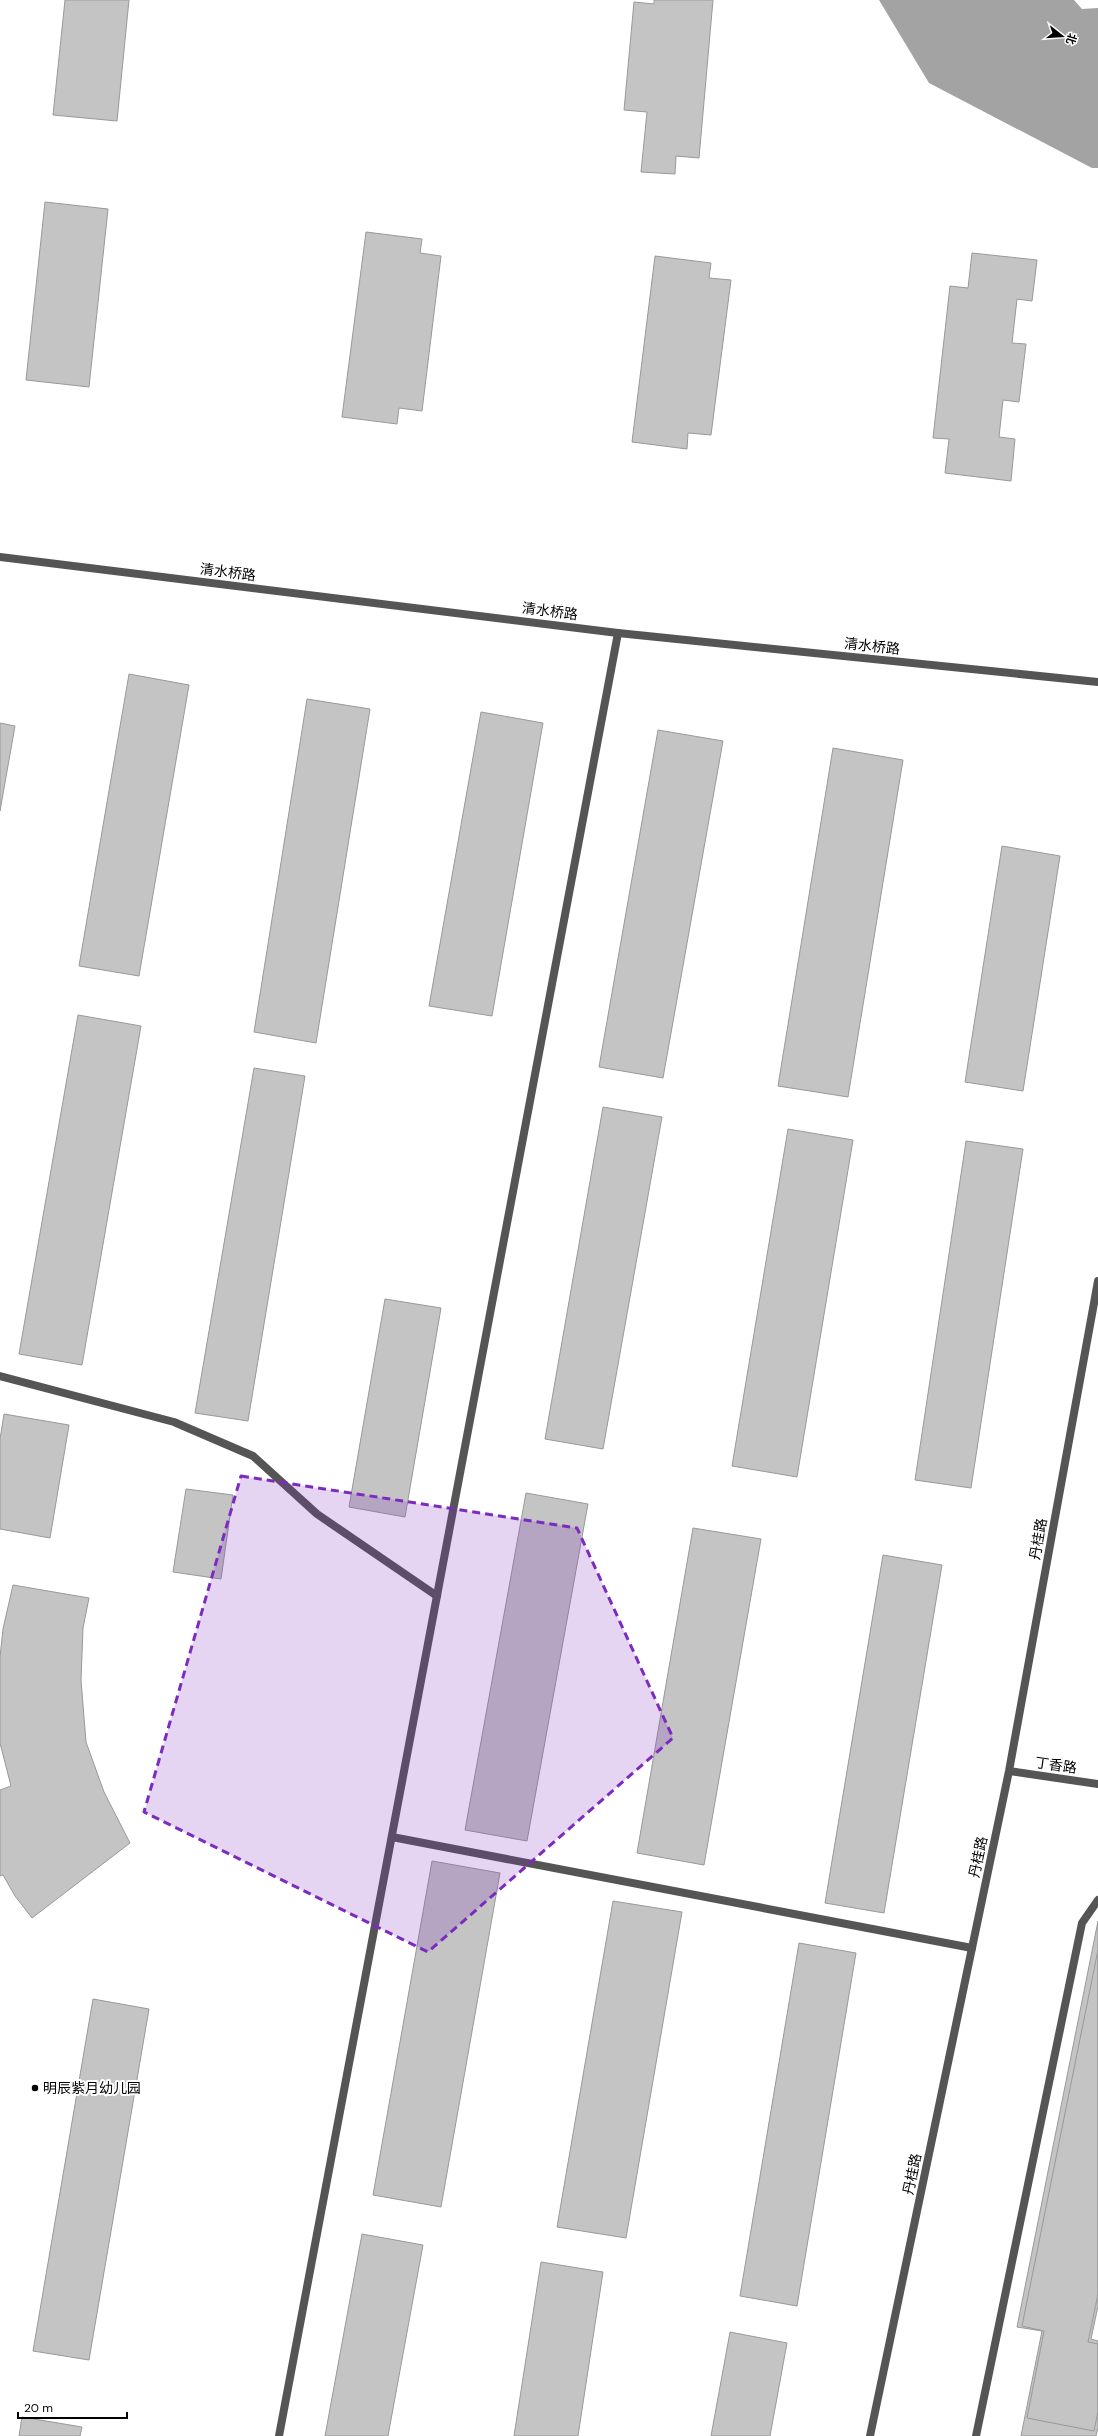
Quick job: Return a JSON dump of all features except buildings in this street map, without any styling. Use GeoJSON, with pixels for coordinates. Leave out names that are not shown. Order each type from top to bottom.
{"type":"FeatureCollection","features":[{"type":"Feature","properties":{"kind":"street","name":"清水桥路"},"geometry":{"type":"LineString","coordinates":[[0,557],[618,633],[1098,682]]}},
{"type":"Feature","properties":{"kind":"street"},"geometry":{"type":"LineString","coordinates":[[279,2436],[618,633]]}},
{"type":"Feature","properties":{"kind":"street","name":"丹桂路"},"geometry":{"type":"LineString","coordinates":[[870,2436],[1009,1771],[1098,1281]]}},
{"type":"Feature","properties":{"kind":"street"},"geometry":{"type":"LineString","coordinates":[[0,1376],[174,1422],[253,1456],[318,1514],[437,1596]]}},
{"type":"Feature","properties":{"kind":"street","name":"丁香路"},"geometry":{"type":"LineString","coordinates":[[1009,1771],[1098,1784]]}},
{"type":"Feature","properties":{"kind":"street"},"geometry":{"type":"LineString","coordinates":[[392,1837],[972,1948]]}},
{"type":"Feature","properties":{"kind":"street"},"geometry":{"type":"LineString","coordinates":[[976,2436],[1082,1924],[1098,1900]]}},
{"type":"Feature","properties":{"kind":"highlighted area"},"geometry":{"type":"Polygon","coordinates":[[[241,1476],[577,1528],[673,1738],[428,1952],[144,1812],[241,1476]]]}},
{"type":"Feature","properties":{"kind":"shaded area"},"geometry":{"type":"Polygon","coordinates":[[[879,0],[1074,0],[1082,9],[1098,8],[1098,168],[1092,168],[929,83],[879,0]]]}},
{"type":"Feature","properties":{"kind":"place","name":"明辰紫月幼儿园"},"geometry":{"type":"Point","coordinates":[35,2088]}}]}
